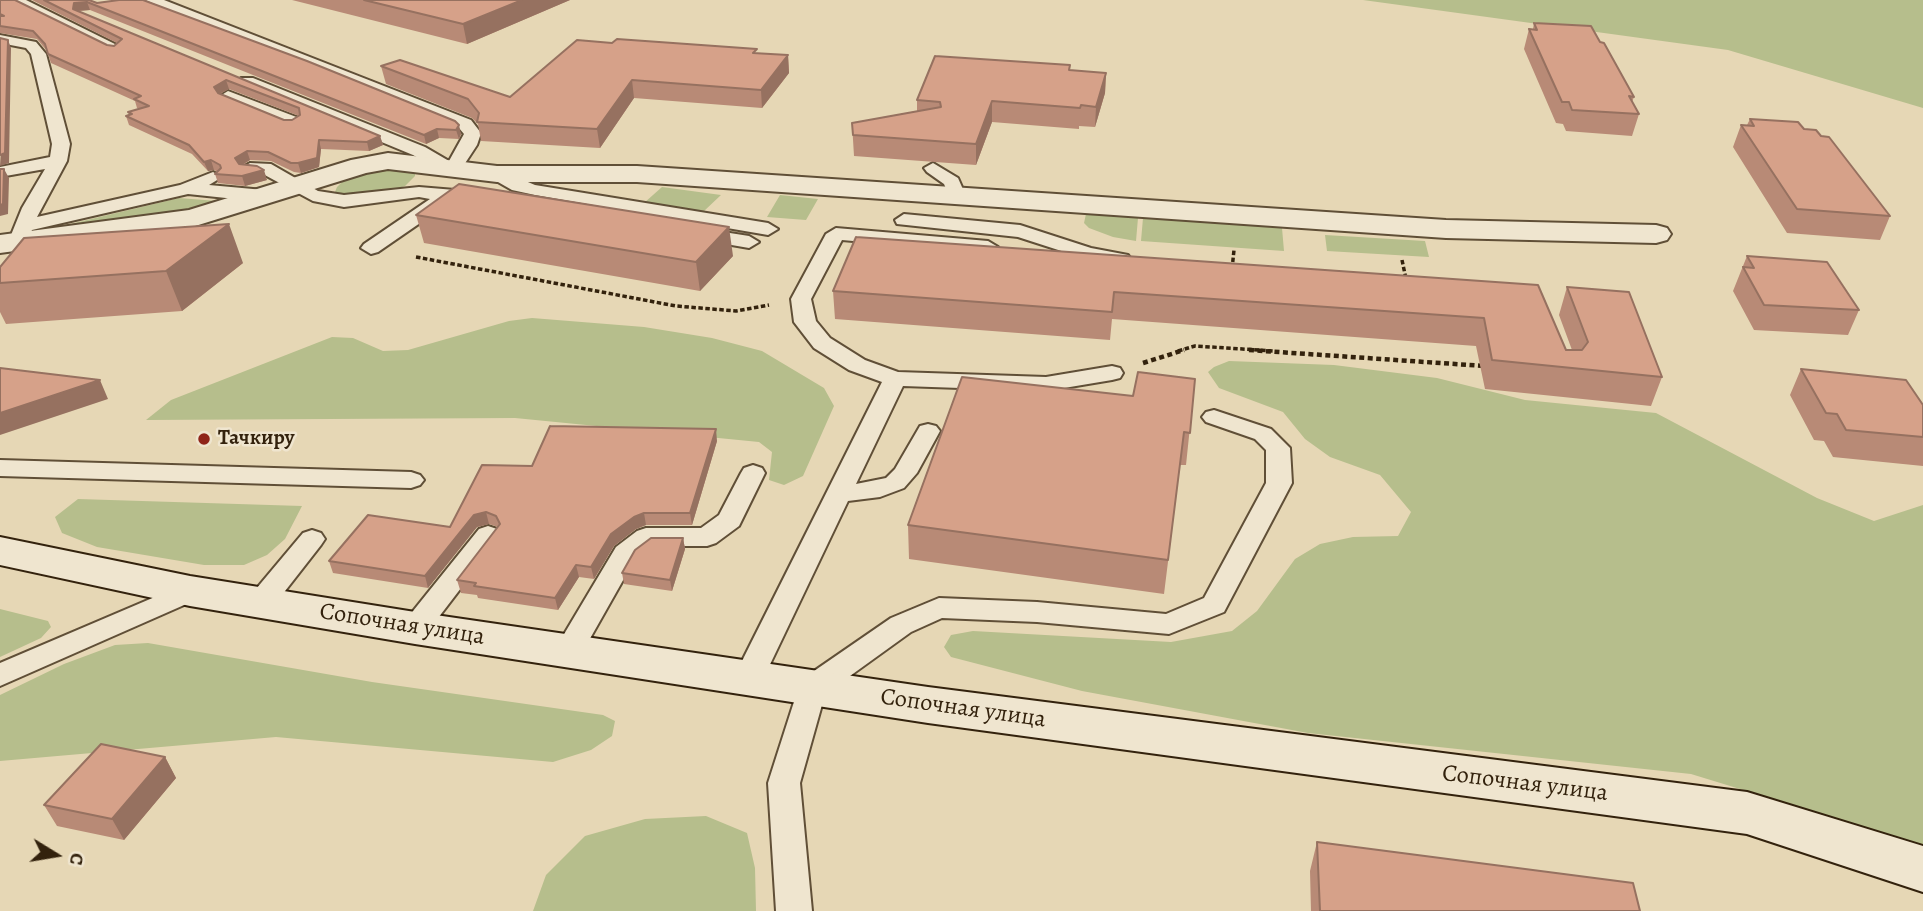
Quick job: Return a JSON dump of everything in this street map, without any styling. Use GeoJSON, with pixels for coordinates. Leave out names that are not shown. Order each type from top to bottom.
{"type":"FeatureCollection","features":[{"type":"Feature","properties":{"kind":"street"},"geometry":{"type":"LineString","coordinates":[[10,241],[192,218],[298,186],[364,159],[388,161],[452,181],[499,191],[637,174],[917,193],[1656,234]]}},
{"type":"Feature","properties":{"kind":"street","name":"Сопочная улица"},"geometry":{"type":"LineString","coordinates":[[0,551],[190,591],[812,688],[1747,813],[1923,869]]}},
{"type":"Feature","properties":{"kind":"lane"},"geometry":{"type":"LineString","coordinates":[[15,0],[116,48]]}},
{"type":"Feature","properties":{"kind":"lane"},"geometry":{"type":"LineString","coordinates":[[152,0],[465,124],[473,133],[452,181],[371,248]]}},
{"type":"Feature","properties":{"kind":"lane"},"geometry":{"type":"LineString","coordinates":[[0,39],[31,45],[38,54],[61,144],[58,161],[10,241]]}},
{"type":"Feature","properties":{"kind":"lane"},"geometry":{"type":"LineString","coordinates":[[226,73],[419,151],[452,181]]}},
{"type":"Feature","properties":{"kind":"lane"},"geometry":{"type":"LineString","coordinates":[[228,96],[293,122]]}},
{"type":"Feature","properties":{"kind":"lane"},"geometry":{"type":"LineString","coordinates":[[0,172],[58,161]]}},
{"type":"Feature","properties":{"kind":"lane"},"geometry":{"type":"LineString","coordinates":[[250,168],[265,168],[313,195],[344,201],[419,192],[452,181]]}},
{"type":"Feature","properties":{"kind":"lane"},"geometry":{"type":"LineString","coordinates":[[933,168],[951,182],[956,194]]}},
{"type":"Feature","properties":{"kind":"lane"},"geometry":{"type":"LineString","coordinates":[[10,241],[186,189],[213,177]]}},
{"type":"Feature","properties":{"kind":"lane"},"geometry":{"type":"LineString","coordinates":[[499,191],[518,186],[768,229]]}},
{"type":"Feature","properties":{"kind":"lane"},"geometry":{"type":"LineString","coordinates":[[186,189],[264,197]]}},
{"type":"Feature","properties":{"kind":"lane"},"geometry":{"type":"LineString","coordinates":[[499,191],[749,242]]}},
{"type":"Feature","properties":{"kind":"lane"},"geometry":{"type":"LineString","coordinates":[[900,229],[917,193]]}},
{"type":"Feature","properties":{"kind":"lane"},"geometry":{"type":"LineString","coordinates":[[900,229],[988,247]]}},
{"type":"Feature","properties":{"kind":"lane"},"geometry":{"type":"LineString","coordinates":[[1112,373],[1046,383],[895,379],[857,365],[822,343],[805,322],[801,299],[836,234],[900,229],[1020,231],[1087,253],[1135,261]]}},
{"type":"Feature","properties":{"kind":"lane"},"geometry":{"type":"LineString","coordinates":[[749,677],[895,379]]}},
{"type":"Feature","properties":{"kind":"lane"},"geometry":{"type":"LineString","coordinates":[[794,911],[784,783],[812,688],[901,625],[939,608],[1037,612],[1170,624],[1214,605],[1279,483],[1278,448],[1263,434],[1214,417]]}},
{"type":"Feature","properties":{"kind":"lane"},"geometry":{"type":"LineString","coordinates":[[839,494],[880,489],[895,483],[905,473],[928,431]]}},
{"type":"Feature","properties":{"kind":"lane"},"geometry":{"type":"LineString","coordinates":[[0,468],[411,480]]}},
{"type":"Feature","properties":{"kind":"lane"},"geometry":{"type":"LineString","coordinates":[[569,651],[625,553],[646,537],[707,537],[730,520],[752,473]]}},
{"type":"Feature","properties":{"kind":"lane"},"geometry":{"type":"LineString","coordinates":[[415,628],[488,535]]}},
{"type":"Feature","properties":{"kind":"lane"},"geometry":{"type":"LineString","coordinates":[[261,602],[312,539]]}},
{"type":"Feature","properties":{"kind":"lane"},"geometry":{"type":"LineString","coordinates":[[0,675],[190,591]]}},
{"type":"Feature","properties":{"kind":"path"},"geometry":{"type":"LineString","coordinates":[[371,248],[676,306],[736,311]]}},
{"type":"Feature","properties":{"kind":"path"},"geometry":{"type":"LineString","coordinates":[[1232,270],[1234,250]]}},
{"type":"Feature","properties":{"kind":"path"},"geometry":{"type":"LineString","coordinates":[[1401,256],[1408,283]]}},
{"type":"Feature","properties":{"kind":"path"},"geometry":{"type":"LineString","coordinates":[[1112,373],[1195,346],[1497,366]]}},
{"type":"Feature","properties":{"kind":"green space"},"geometry":{"type":"Polygon","coordinates":[[[1363,0],[1923,0],[1923,108],[1728,50],[1363,0]]]}},
{"type":"Feature","properties":{"kind":"green space"},"geometry":{"type":"Polygon","coordinates":[[[380,167],[415,172],[415,176],[405,186],[391,191],[355,196],[335,192],[344,180],[380,167]]]}},
{"type":"Feature","properties":{"kind":"green space"},"geometry":{"type":"Polygon","coordinates":[[[662,187],[721,195],[703,212],[644,203],[662,187]]]}},
{"type":"Feature","properties":{"kind":"green space"},"geometry":{"type":"Polygon","coordinates":[[[780,195],[818,199],[806,220],[767,217],[780,195]]]}},
{"type":"Feature","properties":{"kind":"green space"},"geometry":{"type":"Polygon","coordinates":[[[179,198],[217,201],[198,210],[41,231],[179,198]]]}},
{"type":"Feature","properties":{"kind":"green space"},"geometry":{"type":"Polygon","coordinates":[[[1086,214],[1138,218],[1136,241],[1113,237],[1089,228],[1084,223],[1086,214]]]}},
{"type":"Feature","properties":{"kind":"green space"},"geometry":{"type":"Polygon","coordinates":[[[1143,218],[1282,228],[1284,251],[1141,241],[1143,218]]]}},
{"type":"Feature","properties":{"kind":"green space"},"geometry":{"type":"Polygon","coordinates":[[[1325,235],[1425,241],[1429,257],[1327,251],[1325,235]]]}},
{"type":"Feature","properties":{"kind":"green space"},"geometry":{"type":"Polygon","coordinates":[[[532,318],[644,327],[712,338],[762,351],[824,388],[834,406],[803,476],[784,485],[769,480],[772,452],[759,442],[515,418],[146,420],[171,400],[332,337],[353,338],[383,351],[408,350],[509,321],[532,318]]]}},
{"type":"Feature","properties":{"kind":"green space"},"geometry":{"type":"Polygon","coordinates":[[[1229,361],[1334,365],[1437,378],[1525,400],[1656,413],[1817,498],[1874,521],[1923,505],[1923,845],[1691,774],[1308,733],[1082,691],[951,657],[944,647],[951,635],[973,631],[1171,642],[1232,631],[1257,611],[1295,559],[1320,544],[1353,537],[1398,536],[1411,512],[1380,475],[1330,457],[1305,439],[1283,412],[1219,388],[1208,372],[1229,361]]]}},
{"type":"Feature","properties":{"kind":"green space"},"geometry":{"type":"Polygon","coordinates":[[[78,499],[302,506],[285,539],[267,555],[244,565],[204,565],[97,547],[62,533],[55,517],[78,499]]]}},
{"type":"Feature","properties":{"kind":"green space"},"geometry":{"type":"Polygon","coordinates":[[[0,609],[48,621],[51,627],[41,638],[0,657],[0,609]]]}},
{"type":"Feature","properties":{"kind":"green space"},"geometry":{"type":"Polygon","coordinates":[[[148,643],[372,682],[603,715],[615,721],[612,736],[591,750],[553,762],[276,737],[0,761],[0,695],[64,664],[115,645],[148,643]]]}},
{"type":"Feature","properties":{"kind":"green space"},"geometry":{"type":"Polygon","coordinates":[[[706,816],[747,833],[755,868],[756,911],[533,911],[546,875],[585,836],[645,819],[706,816]]]}},
{"type":"Feature","properties":{"kind":"building"},"geometry":{"type":"Polygon","coordinates":[[[0,0],[15,0],[114,46],[122,39],[44,0],[89,0],[97,3],[143,0],[307,61],[455,121],[459,125],[456,130],[437,129],[424,135],[87,2],[74,3],[73,9],[380,136],[367,142],[319,140],[317,158],[298,163],[291,163],[268,152],[247,151],[235,158],[239,164],[257,166],[264,170],[242,176],[215,174],[221,168],[220,165],[211,160],[204,162],[189,145],[126,116],[132,114],[128,112],[149,106],[134,99],[141,96],[48,54],[45,44],[33,31],[0,26],[0,16],[4,16],[0,14],[0,0]],[[226,80],[214,87],[218,93],[284,120],[292,120],[300,115],[299,108],[226,80]]]}},
{"type":"Feature","properties":{"kind":"building"},"geometry":{"type":"Polygon","coordinates":[[[364,0],[522,0],[463,24],[364,0]]]}},
{"type":"Feature","properties":{"kind":"building"},"geometry":{"type":"Polygon","coordinates":[[[1534,23],[1591,26],[1600,42],[1604,43],[1634,97],[1629,96],[1639,114],[1572,110],[1569,102],[1562,102],[1529,29],[1537,30],[1534,23]]]}},
{"type":"Feature","properties":{"kind":"building"},"geometry":{"type":"Polygon","coordinates":[[[0,38],[8,40],[5,153],[0,155],[0,38]]]}},
{"type":"Feature","properties":{"kind":"building"},"geometry":{"type":"Polygon","coordinates":[[[617,39],[757,49],[753,53],[788,55],[761,90],[632,80],[597,129],[477,122],[479,113],[468,99],[381,66],[400,60],[510,97],[577,40],[612,43],[617,39]]]}},
{"type":"Feature","properties":{"kind":"building"},"geometry":{"type":"Polygon","coordinates":[[[935,56],[1070,65],[1069,70],[1106,73],[1096,107],[992,101],[976,144],[853,135],[852,123],[941,107],[940,102],[917,100],[935,56]]]}},
{"type":"Feature","properties":{"kind":"building"},"geometry":{"type":"Polygon","coordinates":[[[1750,119],[1798,122],[1804,129],[1816,130],[1821,136],[1829,137],[1890,216],[1797,209],[1741,125],[1754,126],[1750,119]]]}},
{"type":"Feature","properties":{"kind":"building"},"geometry":{"type":"Polygon","coordinates":[[[0,169],[4,169],[3,204],[0,205],[0,169]]]}},
{"type":"Feature","properties":{"kind":"building"},"geometry":{"type":"Polygon","coordinates":[[[459,184],[729,227],[696,262],[416,215],[459,184]]]}},
{"type":"Feature","properties":{"kind":"building"},"geometry":{"type":"Polygon","coordinates":[[[229,224],[166,271],[0,283],[0,267],[24,238],[229,224]]]}},
{"type":"Feature","properties":{"kind":"building"},"geometry":{"type":"Polygon","coordinates":[[[856,237],[1538,285],[1566,350],[1582,350],[1588,342],[1567,287],[1629,292],[1662,377],[1492,360],[1484,318],[1114,292],[1112,312],[833,291],[856,237]]]}},
{"type":"Feature","properties":{"kind":"building"},"geometry":{"type":"Polygon","coordinates":[[[1747,256],[1827,262],[1859,310],[1764,305],[1743,267],[1754,268],[1747,256]]]}},
{"type":"Feature","properties":{"kind":"building"},"geometry":{"type":"Polygon","coordinates":[[[0,368],[100,380],[0,413],[0,368]]]}},
{"type":"Feature","properties":{"kind":"building"},"geometry":{"type":"Polygon","coordinates":[[[1801,369],[1906,380],[1923,405],[1923,437],[1846,430],[1837,414],[1826,413],[1801,369]]]}},
{"type":"Feature","properties":{"kind":"building"},"geometry":{"type":"Polygon","coordinates":[[[1138,372],[1195,379],[1190,433],[1184,432],[1168,560],[908,525],[962,377],[1133,396],[1138,372]]]}},
{"type":"Feature","properties":{"kind":"building"},"geometry":{"type":"Polygon","coordinates":[[[550,426],[716,429],[690,513],[644,513],[634,517],[611,534],[591,567],[576,565],[555,598],[474,586],[476,583],[457,580],[500,524],[496,516],[486,512],[474,515],[425,576],[329,561],[368,515],[450,527],[482,465],[532,466],[550,426]]]}},
{"type":"Feature","properties":{"kind":"building"},"geometry":{"type":"Polygon","coordinates":[[[651,538],[683,538],[670,580],[622,573],[635,550],[651,538]]]}},
{"type":"Feature","properties":{"kind":"building"},"geometry":{"type":"Polygon","coordinates":[[[101,744],[165,757],[112,819],[44,805],[101,744]]]}},
{"type":"Feature","properties":{"kind":"building"},"geometry":{"type":"Polygon","coordinates":[[[1317,842],[1633,883],[1640,911],[1320,911],[1317,842]]]}},
{"type":"Feature","properties":{"kind":"place","name":"Тачкиру"},"geometry":{"type":"Point","coordinates":[204,439]}}]}
